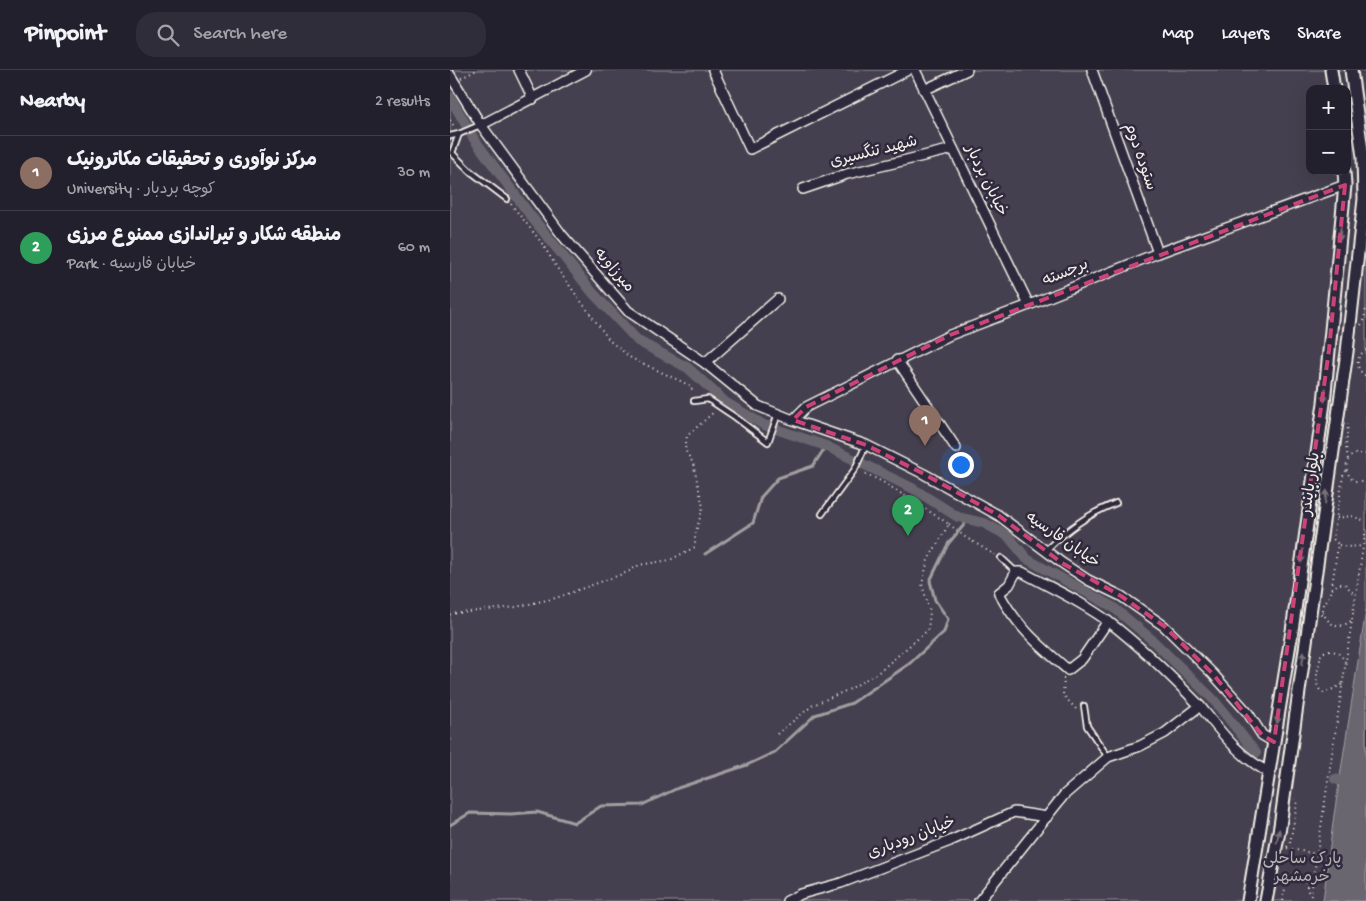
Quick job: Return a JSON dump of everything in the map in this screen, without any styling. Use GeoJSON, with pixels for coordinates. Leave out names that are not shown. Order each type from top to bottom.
{"type":"FeatureCollection","features":[{"type":"Feature","properties":{"kind":"street"},"geometry":{"type":"LineString","coordinates":[[519,70],[533,99]]}},
{"type":"Feature","properties":{"kind":"street"},"geometry":{"type":"LineString","coordinates":[[478,126],[586,70]]}},
{"type":"Feature","properties":{"kind":"street"},"geometry":{"type":"LineString","coordinates":[[713,70],[750,149],[908,70]]}},
{"type":"Feature","properties":{"kind":"street","name":"خیابان بردبار"},"geometry":{"type":"LineString","coordinates":[[915,70],[1029,305]]}},
{"type":"Feature","properties":{"kind":"street"},"geometry":{"type":"LineString","coordinates":[[924,90],[952,73],[967,70]]}},
{"type":"Feature","properties":{"kind":"street","name":"ستوده دوم"},"geometry":{"type":"LineString","coordinates":[[1092,70],[1158,252]]}},
{"type":"Feature","properties":{"kind":"street"},"geometry":{"type":"LineString","coordinates":[[1332,70],[1334,85]]}},
{"type":"Feature","properties":{"kind":"street","name":"بلوار بایندر"},"geometry":{"type":"LineString","coordinates":[[1266,901],[1280,826],[1347,352],[1364,198],[1364,157],[1351,70]]}},
{"type":"Feature","properties":{"kind":"street","name":"میرزاویه"},"geometry":{"type":"LineString","coordinates":[[452,78],[478,126],[562,235],[628,311],[705,363],[758,406],[777,418],[793,420]]}},
{"type":"Feature","properties":{"kind":"street","name":"شهید تنگسیری"},"geometry":{"type":"LineString","coordinates":[[803,189],[847,174],[953,149]]}},
{"type":"Feature","properties":{"kind":"street","name":"بلوار بایندر"},"geometry":{"type":"LineString","coordinates":[[1248,901],[1270,773],[1330,350],[1345,185],[1344,175]]}},
{"type":"Feature","properties":{"kind":"street","name":"برجسته"},"geometry":{"type":"LineString","coordinates":[[793,420],[806,407],[950,335],[1158,252],[1345,185]]}},
{"type":"Feature","properties":{"kind":"street"},"geometry":{"type":"LineString","coordinates":[[705,363],[778,298]]}},
{"type":"Feature","properties":{"kind":"street"},"geometry":{"type":"LineString","coordinates":[[1330,350],[1347,352]]}},
{"type":"Feature","properties":{"kind":"street"},"geometry":{"type":"LineString","coordinates":[[897,360],[956,448]]}},
{"type":"Feature","properties":{"kind":"street","name":"خیابان فارسیه"},"geometry":{"type":"LineString","coordinates":[[793,420],[866,446],[998,515],[1088,580],[1121,596],[1164,626],[1213,674],[1248,713],[1262,735],[1274,742]]}},
{"type":"Feature","properties":{"kind":"street"},"geometry":{"type":"LineString","coordinates":[[1108,622],[1098,632],[1082,659],[1068,670],[1029,637],[1011,615],[999,593],[1009,585],[1016,572],[1022,572],[1108,622],[1161,666],[1200,706],[1236,751],[1252,764],[1270,773]]}},
{"type":"Feature","properties":{"kind":"street"},"geometry":{"type":"LineString","coordinates":[[979,901],[1064,795],[1108,757],[1140,746],[1165,733],[1200,706]]}},
{"type":"Feature","properties":{"kind":"street","name":"خیابان رودباری"},"geometry":{"type":"LineString","coordinates":[[787,901],[801,894],[841,883],[950,841],[1014,812],[1046,818]]}},
{"type":"Feature","properties":{"kind":"lane"},"geometry":{"type":"LineString","coordinates":[[450,136],[461,134],[478,126]]}},
{"type":"Feature","properties":{"kind":"lane"},"geometry":{"type":"LineString","coordinates":[[461,134],[452,154],[470,171],[507,199]]}},
{"type":"Feature","properties":{"kind":"lane"},"geometry":{"type":"LineString","coordinates":[[694,400],[708,399],[768,442],[777,418]]}},
{"type":"Feature","properties":{"kind":"lane"},"geometry":{"type":"LineString","coordinates":[[822,514],[856,467],[866,446]]}},
{"type":"Feature","properties":{"kind":"lane"},"geometry":{"type":"LineString","coordinates":[[1046,550],[1069,528],[1095,511],[1116,503]]}},
{"type":"Feature","properties":{"kind":"lane"},"geometry":{"type":"LineString","coordinates":[[1001,558],[1016,572]]}},
{"type":"Feature","properties":{"kind":"lane"},"geometry":{"type":"LineString","coordinates":[[1084,706],[1087,726],[1108,757]]}},
{"type":"Feature","properties":{"kind":"path"},"geometry":{"type":"LineString","coordinates":[[452,78],[477,70]]}},
{"type":"Feature","properties":{"kind":"path"},"geometry":{"type":"LineString","coordinates":[[1364,70],[1366,80]]}},
{"type":"Feature","properties":{"kind":"path"},"geometry":{"type":"LineString","coordinates":[[507,199],[541,242],[561,274],[610,341],[631,358],[691,386],[694,400]]}},
{"type":"Feature","properties":{"kind":"path"},"geometry":{"type":"LineString","coordinates":[[1354,375],[1358,367],[1360,355],[1366,350]]}},
{"type":"Feature","properties":{"kind":"path"},"geometry":{"type":"LineString","coordinates":[[1358,367],[1366,376]]}},
{"type":"Feature","properties":{"kind":"path"},"geometry":{"type":"LineString","coordinates":[[450,614],[516,607],[556,598],[628,572],[639,565],[670,560],[695,547],[694,535],[703,507],[693,463],[685,450],[687,436],[721,407]]}},
{"type":"Feature","properties":{"kind":"path"},"geometry":{"type":"LineString","coordinates":[[1349,420],[1346,447],[1348,459],[1343,476],[1333,538],[1338,544],[1346,547],[1364,546]]}},
{"type":"Feature","properties":{"kind":"path"},"geometry":{"type":"LineString","coordinates":[[1348,459],[1358,453],[1366,454]]}},
{"type":"Feature","properties":{"kind":"path"},"geometry":{"type":"LineString","coordinates":[[856,467],[1001,558]]}},
{"type":"Feature","properties":{"kind":"path"},"geometry":{"type":"LineString","coordinates":[[1346,471],[1354,481],[1366,481]]}},
{"type":"Feature","properties":{"kind":"path"},"geometry":{"type":"LineString","coordinates":[[1336,519],[1351,516],[1366,521]]}},
{"type":"Feature","properties":{"kind":"path"},"geometry":{"type":"LineString","coordinates":[[777,734],[813,705],[850,689],[880,671],[928,630],[930,612],[922,584],[928,560],[949,524]]}},
{"type":"Feature","properties":{"kind":"path"},"geometry":{"type":"LineString","coordinates":[[1310,901],[1366,527]]}},
{"type":"Feature","properties":{"kind":"path"},"geometry":{"type":"LineString","coordinates":[[1332,589],[1338,544]]}},
{"type":"Feature","properties":{"kind":"path"},"geometry":{"type":"LineString","coordinates":[[1320,620],[1323,604],[1332,589],[1338,584],[1346,584],[1356,596]]}},
{"type":"Feature","properties":{"kind":"path"},"geometry":{"type":"LineString","coordinates":[[1322,612],[1329,623],[1335,627],[1343,626],[1352,620]]}},
{"type":"Feature","properties":{"kind":"path"},"geometry":{"type":"LineString","coordinates":[[1342,685],[1331,692],[1319,691],[1316,686],[1322,654],[1329,651],[1342,656],[1346,662]]}},
{"type":"Feature","properties":{"kind":"path"},"geometry":{"type":"LineString","coordinates":[[1314,664],[1320,664]]}},
{"type":"Feature","properties":{"kind":"path"},"geometry":{"type":"LineString","coordinates":[[1068,670],[1062,682],[1063,695],[1086,717]]}},
{"type":"Feature","properties":{"kind":"path"},"geometry":{"type":"LineString","coordinates":[[1293,794],[1297,804],[1290,843],[1285,849],[1316,854]]}},
{"type":"Feature","properties":{"kind":"path"},"geometry":{"type":"LineString","coordinates":[[1283,901],[1288,881],[1301,877],[1306,882],[1308,891],[1311,894]]}},
{"type":"Feature","properties":{"kind":"path"},"geometry":{"type":"LineString","coordinates":[[1278,890],[1284,891]]}},
{"type":"Feature","properties":{"kind":"highlighted area"},"geometry":{"type":"Polygon","coordinates":[[[1345,185],[1329,350],[1274,742],[1262,735],[1213,674],[1164,626],[1121,596],[1062,563],[998,515],[924,474],[866,445],[793,420],[806,407],[950,335],[1345,185]]]}},
{"type":"Feature","properties":{"kind":"green space","name":"پارک ساحلی خرمشهر"},"geometry":{"type":"Polygon","coordinates":[[[450,70],[1366,70],[1366,901],[450,901],[450,70]]]}},
{"type":"Feature","properties":{"kind":"shaded area"},"geometry":{"type":"Polygon","coordinates":[[[1366,610],[1366,901],[1323,901],[1334,815],[1366,610]]]}},
{"type":"Feature","properties":{"kind":"waterway"},"geometry":{"type":"LineString","coordinates":[[450,97],[474,139],[530,215],[593,293],[638,341],[688,368],[725,402],[764,425],[826,446],[912,488],[958,517],[984,523],[1008,536],[1027,559],[1113,607],[1150,638],[1213,699],[1256,753]]}},
{"type":"Feature","properties":{"kind":"waterway"},"geometry":{"type":"LineString","coordinates":[[705,554],[753,523],[761,497],[778,478],[813,466],[826,446]]}},
{"type":"Feature","properties":{"kind":"waterway"},"geometry":{"type":"LineString","coordinates":[[450,825],[470,813],[511,814],[537,812],[575,823],[601,806],[642,805],[678,788],[747,765],[775,752],[815,715],[852,703],[909,664],[944,632],[948,619],[935,600],[930,581],[948,544],[969,519]]}},
{"type":"Feature","properties":{"kind":"waterway"},"geometry":{"type":"LineString","coordinates":[[1335,779],[1366,789]]}},
{"type":"Feature","properties":{"kind":"place","name":"مرکز نوآوری و تحقیقات مکاترونیک"},"geometry":{"type":"Point","coordinates":[925,446]}},
{"type":"Feature","properties":{"kind":"place","name":"منطقه شکار و تیراندازی ممنوع مرزی"},"geometry":{"type":"Point","coordinates":[908,536]}}]}
